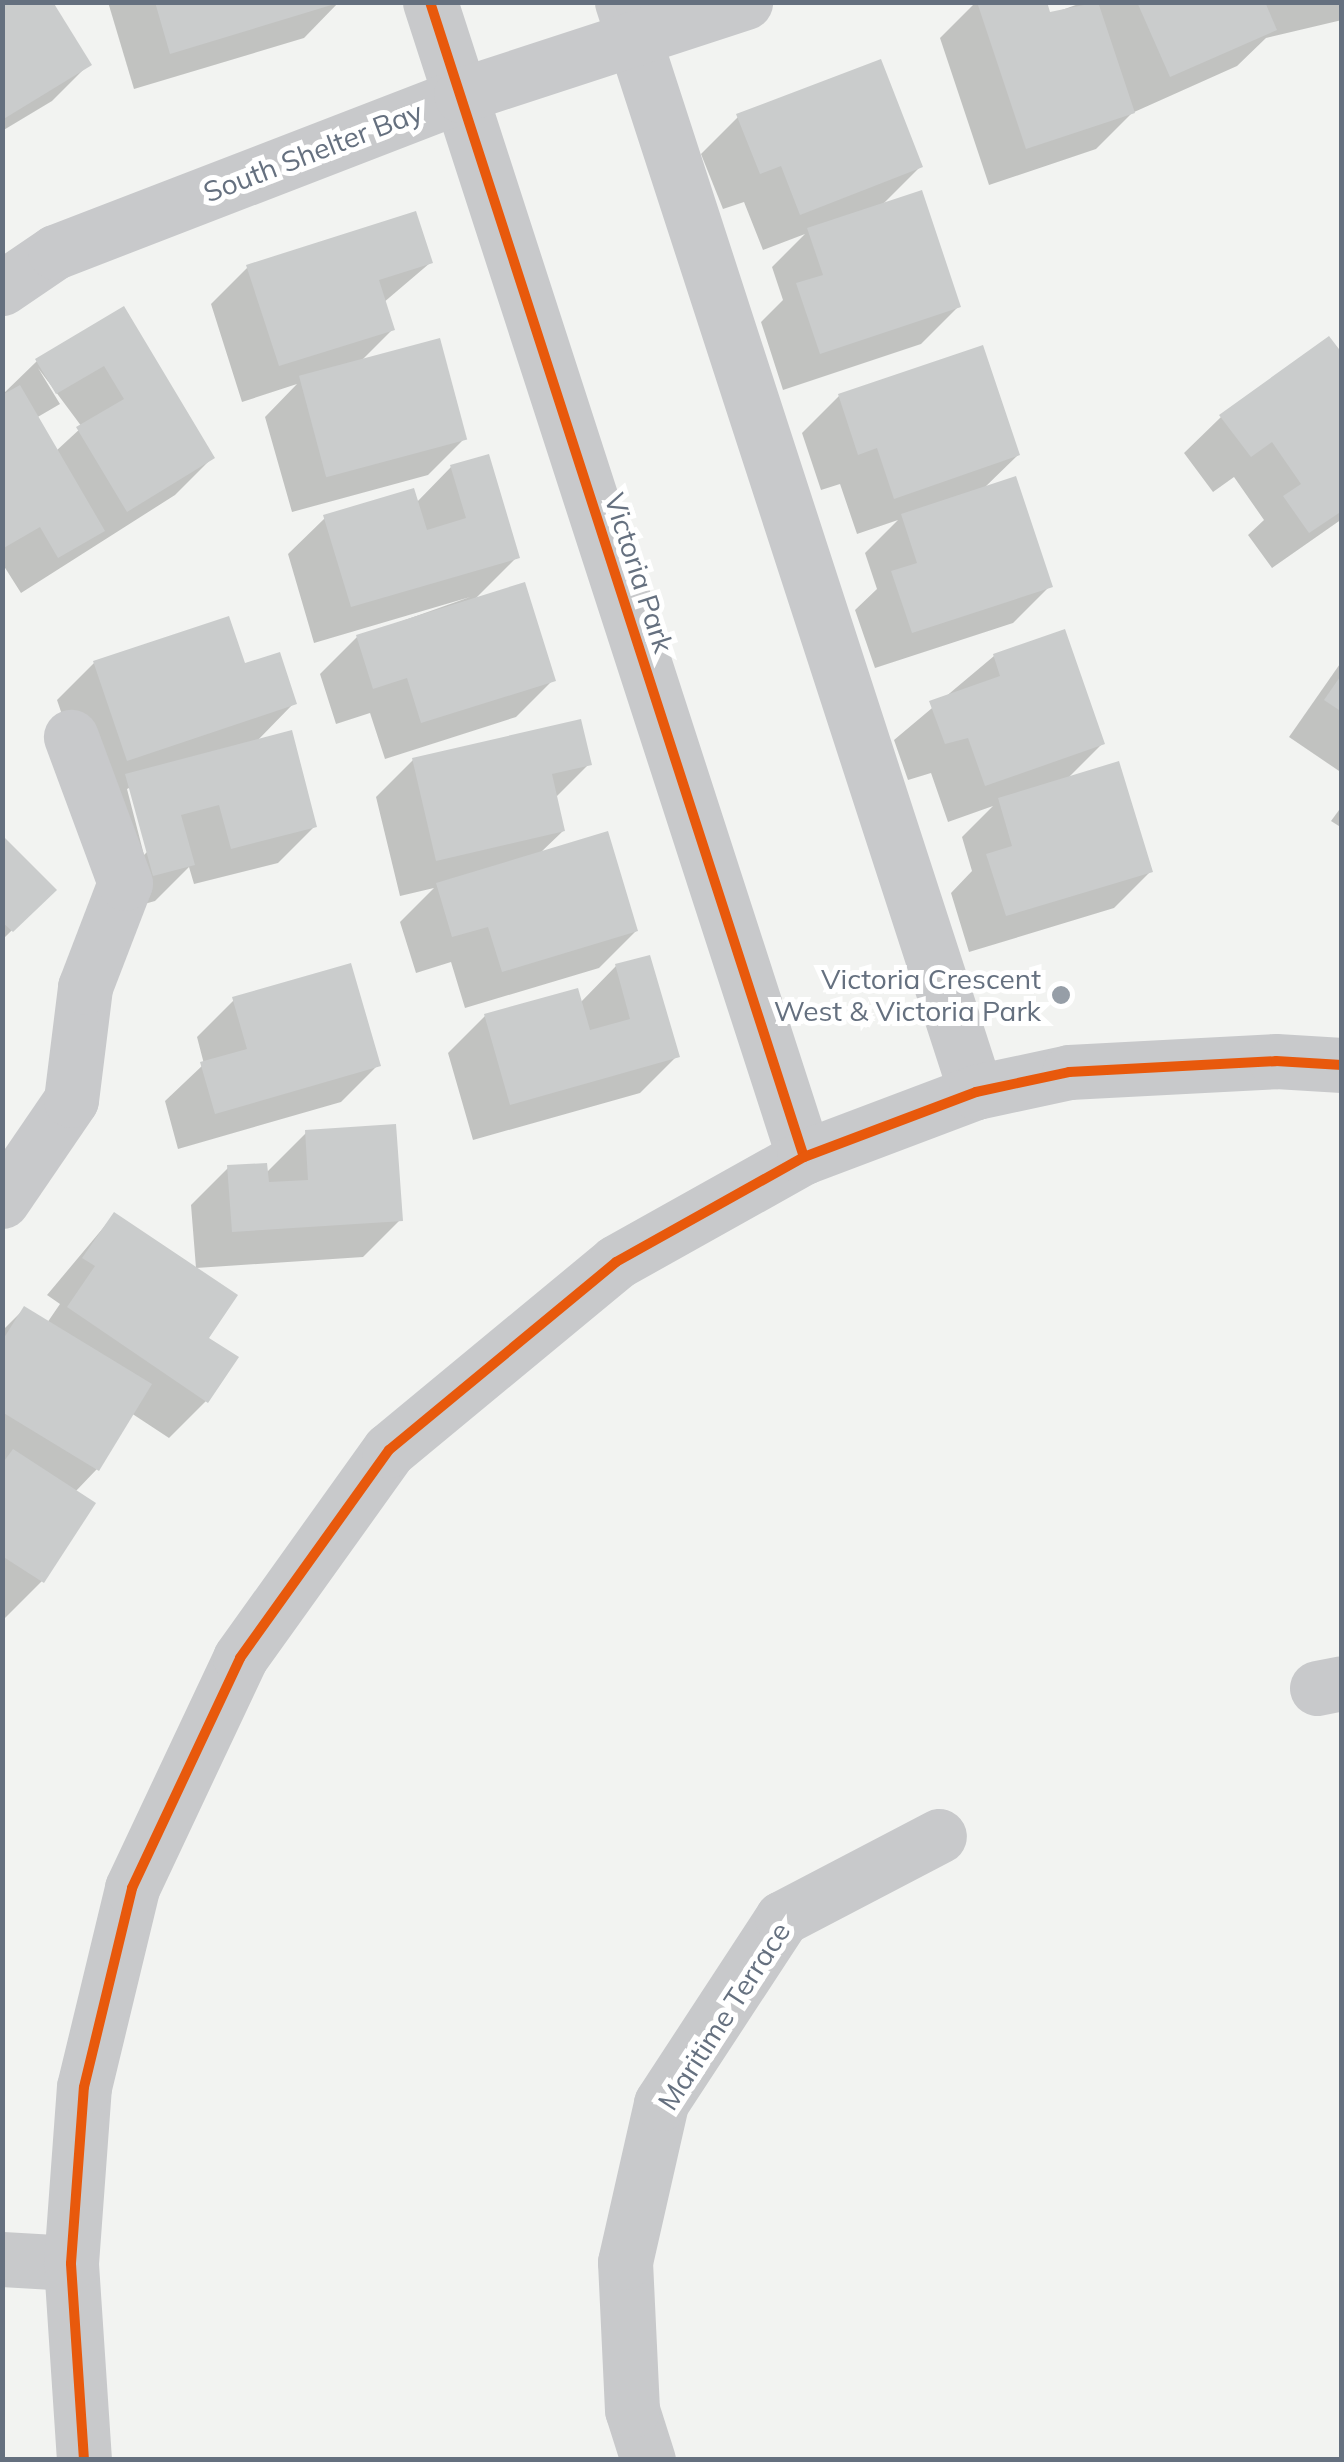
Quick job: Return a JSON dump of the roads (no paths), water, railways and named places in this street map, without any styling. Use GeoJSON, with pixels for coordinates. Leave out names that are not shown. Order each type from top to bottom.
{"type":"FeatureCollection","features":[{"type":"Feature","properties":{"kind":"street","name":"Victoria Park"},"geometry":{"type":"LineString","coordinates":[[430,2],[804,1157]]}},
{"type":"Feature","properties":{"kind":"street","name":"South Shelter Bay"},"geometry":{"type":"LineString","coordinates":[[2,288],[55,252],[462,96],[628,21],[745,2]]}},
{"type":"Feature","properties":{"kind":"street"},"geometry":{"type":"LineString","coordinates":[[628,21],[976,1092]]}},
{"type":"Feature","properties":{"kind":"street"},"geometry":{"type":"LineString","coordinates":[[2,1201],[70,1100],[85,987],[126,883],[71,737]]}},
{"type":"Feature","properties":{"kind":"street"},"geometry":{"type":"LineString","coordinates":[[84,2460],[71,2263],[84,2087],[132,1888],[240,1658],[389,1450],[616,1262],[804,1157],[976,1092],[1069,1072],[1276,1061],[1342,1065]]}},
{"type":"Feature","properties":{"kind":"street","name":"Maritime Terrace"},"geometry":{"type":"LineString","coordinates":[[648,2460],[632,2410],[625,2262],[661,2103],[782,1918],[939,1836]]}},
{"type":"Feature","properties":{"kind":"street"},"geometry":{"type":"LineString","coordinates":[[2,2259],[71,2263]]}},
{"type":"Feature","properties":{"kind":"place","name":"Victoria Crescent West & Victoria Park"},"geometry":{"type":"Point","coordinates":[1061,995]}}]}
